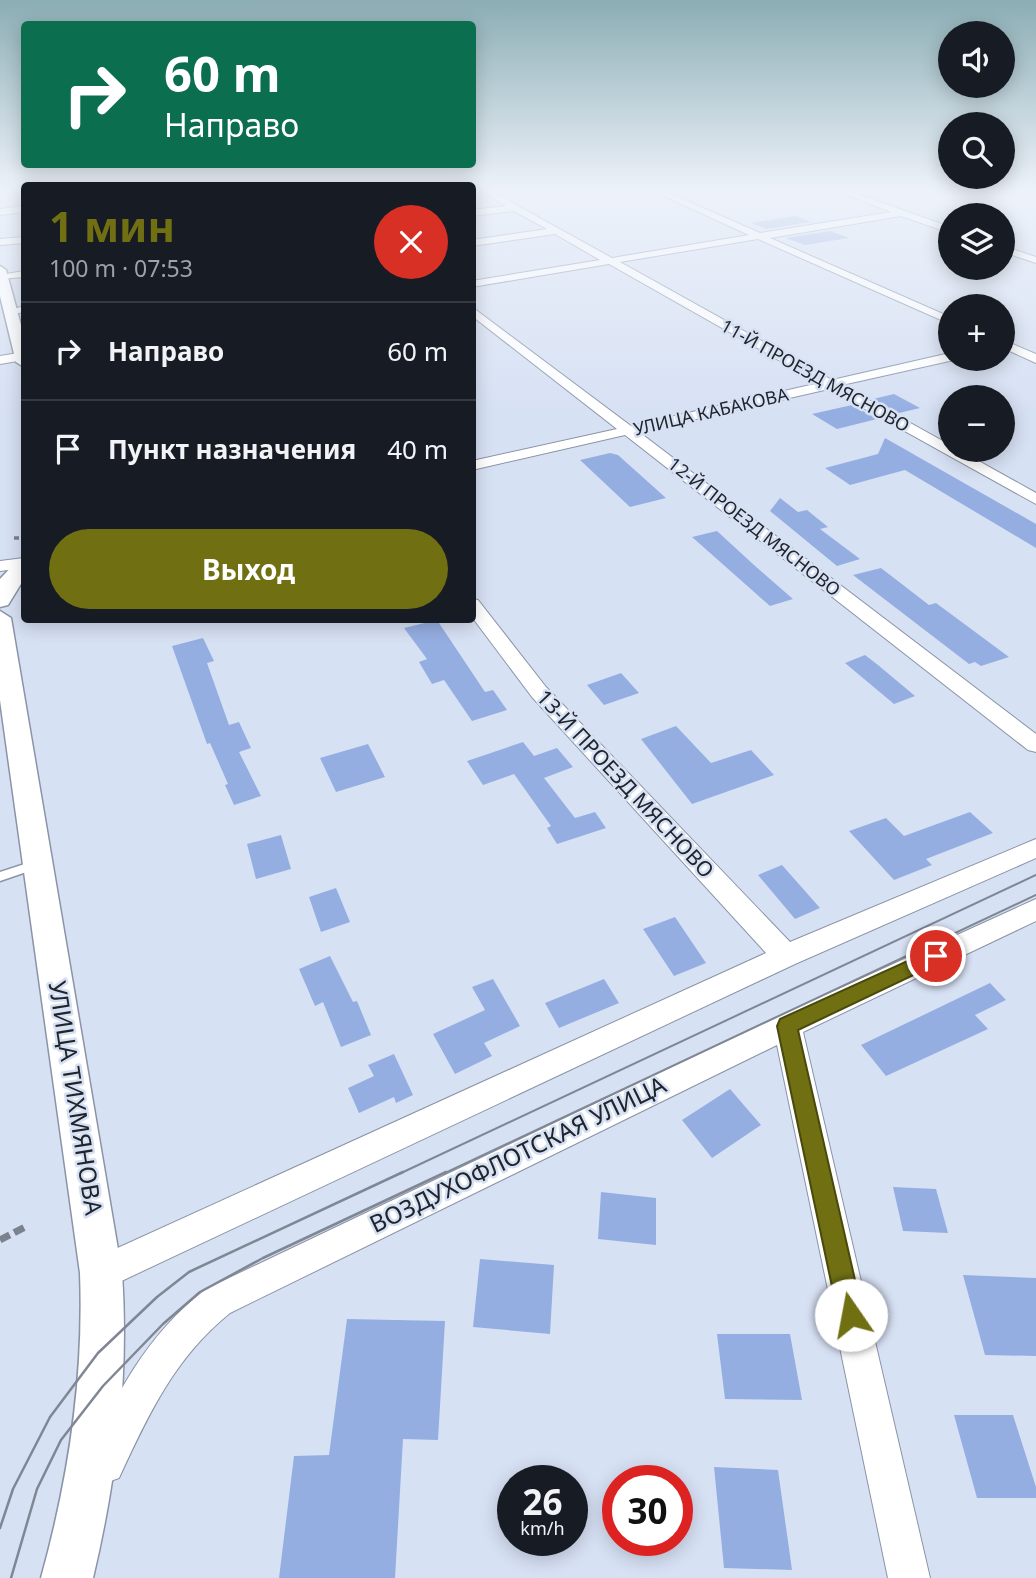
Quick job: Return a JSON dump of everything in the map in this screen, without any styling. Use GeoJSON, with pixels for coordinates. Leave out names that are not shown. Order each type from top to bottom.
{"type":"FeatureCollection","features":[{"type":"Feature","properties":{"kind":"street"},"geometry":{"type":"LineString","coordinates":[[476,283],[587,265]]}},
{"type":"Feature","properties":{"kind":"street","name":"11-Й ПРОЕЗД МЯСНОВО"},"geometry":{"type":"LineString","coordinates":[[616,265],[1036,499]]}},
{"type":"Feature","properties":{"kind":"street"},"geometry":{"type":"LineString","coordinates":[[821,265],[938,316]]}},
{"type":"Feature","properties":{"kind":"street"},"geometry":{"type":"LineString","coordinates":[[21,274],[1,274],[19,310],[21,329]]}},
{"type":"Feature","properties":{"kind":"street","name":"12-Й ПРОЕЗД МЯСНОВО"},"geometry":{"type":"LineString","coordinates":[[476,313],[1036,745]]}},
{"type":"Feature","properties":{"kind":"street"},"geometry":{"type":"LineString","coordinates":[[1015,342],[1026,340]]}},
{"type":"Feature","properties":{"kind":"street"},"geometry":{"type":"LineString","coordinates":[[1015,350],[1036,359]]}},
{"type":"Feature","properties":{"kind":"street"},"geometry":{"type":"LineString","coordinates":[[0,360],[21,358]]}},
{"type":"Feature","properties":{"kind":"street","name":"УЛИЦА КАБАКОВА"},"geometry":{"type":"LineString","coordinates":[[476,465],[831,384],[938,364]]}},
{"type":"Feature","properties":{"kind":"street"},"geometry":{"type":"LineString","coordinates":[[0,566],[21,565]]}},
{"type":"Feature","properties":{"kind":"street"},"geometry":{"type":"LineString","coordinates":[[0,600],[7,584],[21,568]]}},
{"type":"Feature","properties":{"kind":"street","name":"13-Й ПРОЕЗД МЯСНОВО"},"geometry":{"type":"LineString","coordinates":[[476,609],[540,692],[786,956]]}},
{"type":"Feature","properties":{"kind":"street","name":"УЛИЦА ТИХМЯНОВА"},"geometry":{"type":"LineString","coordinates":[[0,618],[101,1273],[104,1365],[99,1428],[88,1498],[67,1578]]}},
{"type":"Feature","properties":{"kind":"street"},"geometry":{"type":"LineString","coordinates":[[101,1273],[786,956],[1036,848]]}},
{"type":"Feature","properties":{"kind":"street","name":"ВОЗДУХОФЛОТСКАЯ УЛИЦА"},"geometry":{"type":"LineString","coordinates":[[88,1498],[162,1354],[190,1322],[218,1301],[1036,909]]}},
{"type":"Feature","properties":{"kind":"street"},"geometry":{"type":"LineString","coordinates":[[787,1026],[909,1578]]}},
{"type":"Feature","properties":{"kind":"lane"},"geometry":{"type":"LineString","coordinates":[[0,877],[39,864]]}},
{"type":"Feature","properties":{"kind":"path"},"geometry":{"type":"LineString","coordinates":[[14,538],[21,538]]}},
{"type":"Feature","properties":{"kind":"path"},"geometry":{"type":"LineString","coordinates":[[0,1240],[27,1226]]}},
{"type":"Feature","properties":{"kind":"building"},"geometry":{"type":"Polygon","coordinates":[[[894,394],[920,408],[899,413],[873,399],[894,394]]]}},
{"type":"Feature","properties":{"kind":"building"},"geometry":{"type":"Polygon","coordinates":[[[852,405],[877,419],[837,429],[812,414],[852,405]]]}},
{"type":"Feature","properties":{"kind":"building"},"geometry":{"type":"Polygon","coordinates":[[[885,438],[1036,524],[1036,548],[905,470],[850,485],[825,468],[878,454],[885,438]]]}},
{"type":"Feature","properties":{"kind":"building"},"geometry":{"type":"Polygon","coordinates":[[[610,453],[618,455],[666,498],[630,507],[580,460],[610,453]]]}},
{"type":"Feature","properties":{"kind":"building"},"geometry":{"type":"Polygon","coordinates":[[[780,498],[798,512],[807,510],[828,527],[820,529],[860,559],[837,566],[770,511],[780,498]]]}},
{"type":"Feature","properties":{"kind":"building"},"geometry":{"type":"Polygon","coordinates":[[[717,531],[793,599],[770,606],[692,537],[717,531]]]}},
{"type":"Feature","properties":{"kind":"building"},"geometry":{"type":"Polygon","coordinates":[[[881,568],[929,605],[936,603],[1009,657],[981,666],[975,662],[969,664],[853,575],[881,568]]]}},
{"type":"Feature","properties":{"kind":"building"},"geometry":{"type":"Polygon","coordinates":[[[439,623],[485,692],[493,690],[507,710],[472,721],[444,680],[432,684],[419,662],[427,659],[404,628],[439,623]]]}},
{"type":"Feature","properties":{"kind":"building"},"geometry":{"type":"Polygon","coordinates":[[[203,638],[214,661],[207,663],[229,725],[239,722],[251,748],[239,752],[261,796],[234,805],[210,743],[207,744],[172,646],[203,638]]]}},
{"type":"Feature","properties":{"kind":"building"},"geometry":{"type":"Polygon","coordinates":[[[865,655],[915,696],[894,704],[845,663],[865,655]]]}},
{"type":"Feature","properties":{"kind":"building"},"geometry":{"type":"Polygon","coordinates":[[[621,673],[639,693],[604,705],[587,685],[621,673]]]}},
{"type":"Feature","properties":{"kind":"building"},"geometry":{"type":"Polygon","coordinates":[[[676,726],[711,763],[751,750],[774,775],[692,804],[641,739],[676,726]]]}},
{"type":"Feature","properties":{"kind":"building"},"geometry":{"type":"Polygon","coordinates":[[[523,742],[534,756],[557,748],[573,767],[544,778],[575,818],[595,812],[606,828],[557,844],[547,828],[551,826],[514,774],[483,785],[467,761],[523,742]]]}},
{"type":"Feature","properties":{"kind":"building"},"geometry":{"type":"Polygon","coordinates":[[[368,744],[385,777],[336,792],[320,758],[368,744]]]}},
{"type":"Feature","properties":{"kind":"building"},"geometry":{"type":"Polygon","coordinates":[[[970,812],[993,833],[926,859],[932,865],[894,880],[849,831],[886,818],[904,836],[970,812]]]}},
{"type":"Feature","properties":{"kind":"building"},"geometry":{"type":"Polygon","coordinates":[[[281,835],[291,869],[256,879],[247,844],[281,835]]]}},
{"type":"Feature","properties":{"kind":"building"},"geometry":{"type":"Polygon","coordinates":[[[782,865],[820,908],[795,919],[758,875],[782,865]]]}},
{"type":"Feature","properties":{"kind":"building"},"geometry":{"type":"Polygon","coordinates":[[[336,888],[350,922],[321,932],[309,897],[336,888]]]}},
{"type":"Feature","properties":{"kind":"building"},"geometry":{"type":"Polygon","coordinates":[[[675,917],[706,963],[674,976],[643,929],[675,917]]]}},
{"type":"Feature","properties":{"kind":"building"},"geometry":{"type":"Polygon","coordinates":[[[330,956],[353,1002],[357,1001],[371,1035],[341,1047],[323,1002],[315,1006],[299,969],[330,956]]]}},
{"type":"Feature","properties":{"kind":"building"},"geometry":{"type":"Polygon","coordinates":[[[493,979],[520,1026],[484,1043],[492,1056],[455,1074],[433,1034],[485,1010],[472,987],[493,979]]]}},
{"type":"Feature","properties":{"kind":"building"},"geometry":{"type":"Polygon","coordinates":[[[604,979],[619,1003],[559,1028],[545,1003],[604,979]]]}},
{"type":"Feature","properties":{"kind":"building"},"geometry":{"type":"Polygon","coordinates":[[[990,983],[1006,1000],[975,1015],[988,1029],[886,1076],[861,1045],[990,983]]]}},
{"type":"Feature","properties":{"kind":"building"},"geometry":{"type":"Polygon","coordinates":[[[394,1054],[413,1095],[396,1103],[394,1097],[359,1113],[348,1088],[374,1076],[368,1065],[394,1054]]]}},
{"type":"Feature","properties":{"kind":"building"},"geometry":{"type":"Polygon","coordinates":[[[730,1089],[761,1125],[712,1158],[682,1120],[730,1089]]]}},
{"type":"Feature","properties":{"kind":"building"},"geometry":{"type":"Polygon","coordinates":[[[893,1187],[936,1189],[948,1233],[903,1231],[893,1187]]]}},
{"type":"Feature","properties":{"kind":"building"},"geometry":{"type":"Polygon","coordinates":[[[601,1192],[656,1198],[656,1245],[598,1239],[601,1192]]]}},
{"type":"Feature","properties":{"kind":"building"},"geometry":{"type":"Polygon","coordinates":[[[480,1259],[554,1265],[550,1334],[473,1327],[480,1259]]]}},
{"type":"Feature","properties":{"kind":"building"},"geometry":{"type":"Polygon","coordinates":[[[963,1275],[1036,1278],[1036,1356],[985,1355],[963,1275]]]}},
{"type":"Feature","properties":{"kind":"building"},"geometry":{"type":"Polygon","coordinates":[[[347,1319],[445,1321],[438,1440],[403,1439],[395,1578],[279,1578],[294,1456],[329,1455],[347,1319]]]}},
{"type":"Feature","properties":{"kind":"building"},"geometry":{"type":"Polygon","coordinates":[[[717,1334],[790,1334],[802,1400],[725,1399],[717,1334]]]}},
{"type":"Feature","properties":{"kind":"building"},"geometry":{"type":"Polygon","coordinates":[[[954,1415],[1013,1415],[1036,1487],[1036,1498],[977,1498],[954,1415]]]}},
{"type":"Feature","properties":{"kind":"building"},"geometry":{"type":"Polygon","coordinates":[[[714,1467],[778,1470],[792,1570],[724,1568],[714,1467]]]}},
{"type":"Feature","properties":{"kind":"tram line"},"geometry":{"type":"LineString","coordinates":[[399,1174],[1036,875]]}},
{"type":"Feature","properties":{"kind":"tram line"},"geometry":{"type":"LineString","coordinates":[[443,1174],[1036,895]]}},
{"type":"Feature","properties":{"kind":"tram line"},"geometry":{"type":"LineString","coordinates":[[0,1528],[13,1489],[50,1417],[98,1353],[157,1297],[189,1272],[403,1172]]}},
{"type":"Feature","properties":{"kind":"tram line"},"geometry":{"type":"LineString","coordinates":[[11,1578],[37,1489],[61,1440],[103,1386],[163,1324],[200,1292],[263,1258],[446,1172]]}},
{"type":"Feature","properties":{"kind":"route"},"geometry":{"type":"LineString","coordinates":[[851,1315],[787,1026],[936,956]]}}]}
